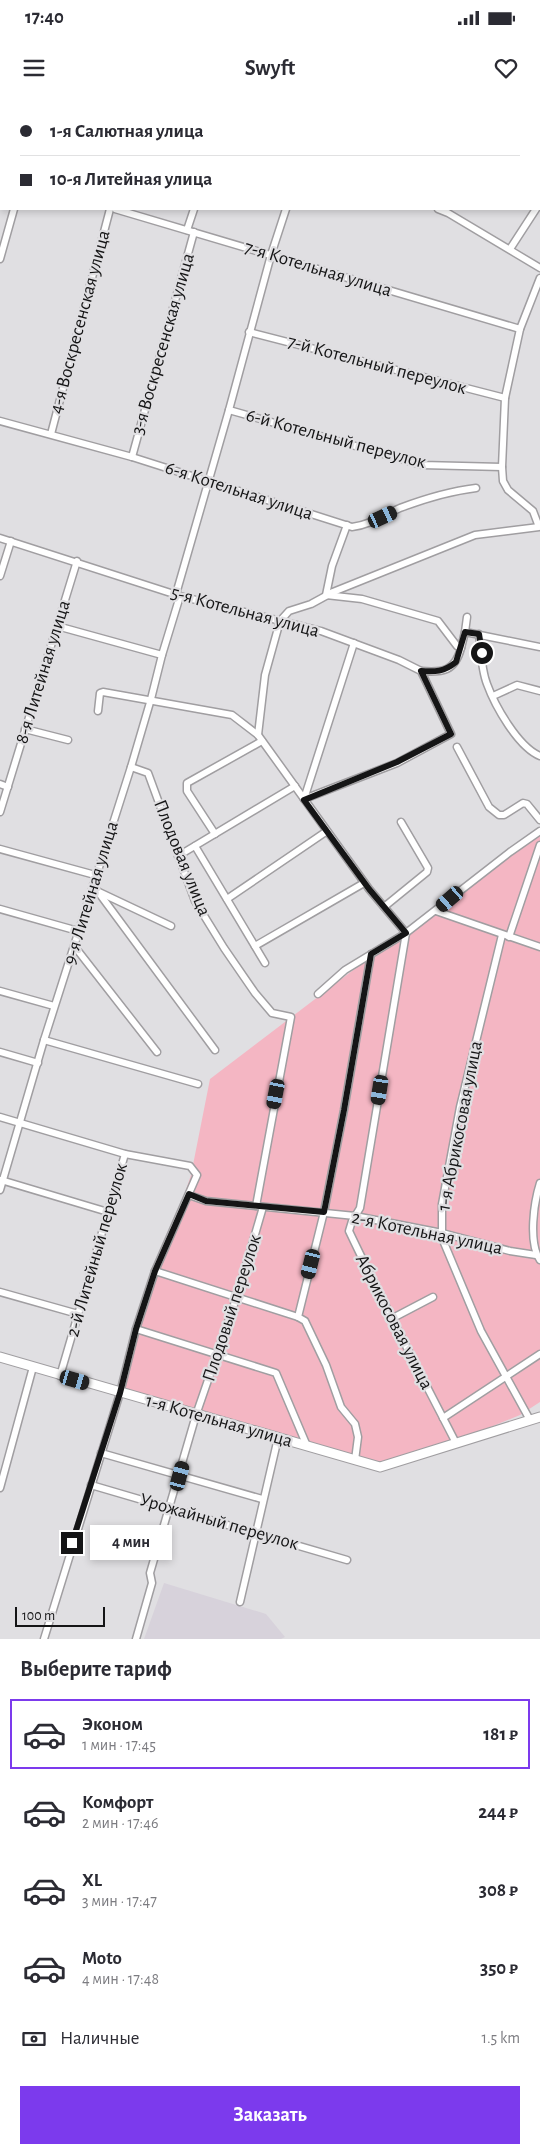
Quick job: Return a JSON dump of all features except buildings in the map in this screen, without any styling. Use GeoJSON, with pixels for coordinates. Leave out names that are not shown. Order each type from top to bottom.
{"type":"FeatureCollection","features":[{"type":"Feature","properties":{"kind":"street"},"geometry":{"type":"LineString","coordinates":[[0,259],[14,210]]}},
{"type":"Feature","properties":{"kind":"street","name":"4-я Воскресенская улица"},"geometry":{"type":"LineString","coordinates":[[51,434],[110,210]]}},
{"type":"Feature","properties":{"kind":"street","name":"7-я Котельная улица"},"geometry":{"type":"LineString","coordinates":[[118,210],[520,329]]}},
{"type":"Feature","properties":{"kind":"street","name":"3-я Воскресенская улица"},"geometry":{"type":"LineString","coordinates":[[132,457],[194,210]]}},
{"type":"Feature","properties":{"kind":"street","name":"9-я Литейная улица"},"geometry":{"type":"LineString","coordinates":[[0,1190],[54,1006],[75,947],[95,875],[131,767],[151,699],[249,332],[286,210]]}},
{"type":"Feature","properties":{"kind":"street"},"geometry":{"type":"LineString","coordinates":[[510,249],[535,210]]}},
{"type":"Feature","properties":{"kind":"street"},"geometry":{"type":"LineString","coordinates":[[449,211],[540,268]]}},
{"type":"Feature","properties":{"kind":"street"},"geometry":{"type":"LineString","coordinates":[[260,738],[265,675],[280,621],[289,611],[311,604],[326,595],[475,535],[539,527],[533,511],[508,490],[503,481],[502,467],[505,398],[520,329],[540,278]]}},
{"type":"Feature","properties":{"kind":"street","name":"7-й Котельный переулок"},"geometry":{"type":"LineString","coordinates":[[249,332],[505,398]]}},
{"type":"Feature","properties":{"kind":"street","name":"6-й Котельный переулок"},"geometry":{"type":"LineString","coordinates":[[229,410],[422,465],[502,467]]}},
{"type":"Feature","properties":{"kind":"street","name":"6-я Котельная улица"},"geometry":{"type":"LineString","coordinates":[[0,421],[132,457],[352,526],[366,525],[410,504],[460,490],[476,488]]}},
{"type":"Feature","properties":{"kind":"street"},"geometry":{"type":"LineString","coordinates":[[326,595],[328,581],[347,525]]}},
{"type":"Feature","properties":{"kind":"street","name":"5-я Котельная улица"},"geometry":{"type":"LineString","coordinates":[[0,538],[77,561],[178,595],[322,631],[400,660],[421,671]]}},
{"type":"Feature","properties":{"kind":"street"},"geometry":{"type":"LineString","coordinates":[[0,576],[11,541]]}},
{"type":"Feature","properties":{"kind":"street","name":"8-я Литейная улица"},"geometry":{"type":"LineString","coordinates":[[0,812],[77,561]]}},
{"type":"Feature","properties":{"kind":"street"},"geometry":{"type":"LineString","coordinates":[[326,595],[362,599],[438,621],[457,646],[461,648]]}},
{"type":"Feature","properties":{"kind":"street"},"geometry":{"type":"LineString","coordinates":[[304,800],[397,762],[451,734],[421,671],[436,672],[450,667],[456,662],[465,632],[467,617]]}},
{"type":"Feature","properties":{"kind":"street"},"geometry":{"type":"LineString","coordinates":[[57,626],[162,655]]}},
{"type":"Feature","properties":{"kind":"street"},"geometry":{"type":"LineString","coordinates":[[465,632],[540,647]]}},
{"type":"Feature","properties":{"kind":"street"},"geometry":{"type":"LineString","coordinates":[[479,634],[485,678],[493,696],[511,731],[535,754],[540,756]]}},
{"type":"Feature","properties":{"kind":"street"},"geometry":{"type":"LineString","coordinates":[[304,800],[354,643]]}},
{"type":"Feature","properties":{"kind":"street"},"geometry":{"type":"LineString","coordinates":[[493,696],[517,686],[540,691]]}},
{"type":"Feature","properties":{"kind":"street"},"geometry":{"type":"LineString","coordinates":[[98,711],[100,693],[103,692],[151,699],[232,715],[260,738],[364,882],[406,933]]}},
{"type":"Feature","properties":{"kind":"street"},"geometry":{"type":"LineString","coordinates":[[26,729],[68,740]]}},
{"type":"Feature","properties":{"kind":"street"},"geometry":{"type":"LineString","coordinates":[[215,834],[187,791],[187,783],[260,738]]}},
{"type":"Feature","properties":{"kind":"street"},"geometry":{"type":"LineString","coordinates":[[458,747],[489,807],[494,813],[504,815],[523,803],[527,804],[540,820]]}},
{"type":"Feature","properties":{"kind":"street","name":"Плодовая улица"},"geometry":{"type":"LineString","coordinates":[[131,767],[148,773],[195,902],[224,948],[272,1013],[291,1017]]}},
{"type":"Feature","properties":{"kind":"street"},"geometry":{"type":"LineString","coordinates":[[0,784],[8,786]]}},
{"type":"Feature","properties":{"kind":"street"},"geometry":{"type":"LineString","coordinates":[[178,856],[294,786]]}},
{"type":"Feature","properties":{"kind":"street"},"geometry":{"type":"LineString","coordinates":[[384,907],[427,872],[428,868],[401,822]]}},
{"type":"Feature","properties":{"kind":"street"},"geometry":{"type":"LineString","coordinates":[[227,899],[327,831]]}},
{"type":"Feature","properties":{"kind":"street"},"geometry":{"type":"LineString","coordinates":[[318,994],[345,970],[406,933],[540,831]]}},
{"type":"Feature","properties":{"kind":"street","name":"1-я Абрикосовая улица"},"geometry":{"type":"LineString","coordinates":[[530,1420],[481,1331],[452,1264],[442,1238],[442,1204],[460,1107],[506,936],[540,845]]}},
{"type":"Feature","properties":{"kind":"street"},"geometry":{"type":"LineString","coordinates":[[196,846],[264,963]]}},
{"type":"Feature","properties":{"kind":"street"},"geometry":{"type":"LineString","coordinates":[[0,848],[95,875]]}},
{"type":"Feature","properties":{"kind":"street"},"geometry":{"type":"LineString","coordinates":[[255,946],[364,882]]}},
{"type":"Feature","properties":{"kind":"street"},"geometry":{"type":"LineString","coordinates":[[93,885],[215,1050]]}},
{"type":"Feature","properties":{"kind":"street"},"geometry":{"type":"LineString","coordinates":[[98,892],[171,926]]}},
{"type":"Feature","properties":{"kind":"street"},"geometry":{"type":"LineString","coordinates":[[0,909],[78,931]]}},
{"type":"Feature","properties":{"kind":"street"},"geometry":{"type":"LineString","coordinates":[[436,911],[540,947]]}},
{"type":"Feature","properties":{"kind":"street","name":"Абрикосовая улица"},"geometry":{"type":"LineString","coordinates":[[406,933],[360,1208],[349,1231],[391,1319],[456,1444]]}},
{"type":"Feature","properties":{"kind":"street"},"geometry":{"type":"LineString","coordinates":[[75,947],[157,1052]]}},
{"type":"Feature","properties":{"kind":"street"},"geometry":{"type":"LineString","coordinates":[[298,1317],[324,1212],[371,954]]}},
{"type":"Feature","properties":{"kind":"street"},"geometry":{"type":"LineString","coordinates":[[0,990],[54,1006]]}},
{"type":"Feature","properties":{"kind":"street","name":"Плодовый переулок"},"geometry":{"type":"LineString","coordinates":[[136,1639],[152,1583],[150,1573],[180,1476],[196,1415],[237,1297],[260,1206],[291,1017]]}},
{"type":"Feature","properties":{"kind":"street"},"geometry":{"type":"LineString","coordinates":[[44,1040],[198,1084]]}},
{"type":"Feature","properties":{"kind":"street"},"geometry":{"type":"LineString","coordinates":[[0,1052],[38,1063]]}},
{"type":"Feature","properties":{"kind":"street"},"geometry":{"type":"LineString","coordinates":[[0,1117],[125,1154],[190,1166],[197,1175],[155,1271],[136,1329],[120,1393],[44,1639]]}},
{"type":"Feature","properties":{"kind":"street","name":"2-й Литейный переулок"},"geometry":{"type":"LineString","coordinates":[[60,1376],[125,1154]]}},
{"type":"Feature","properties":{"kind":"street"},"geometry":{"type":"LineString","coordinates":[[2,1180],[108,1212]]}},
{"type":"Feature","properties":{"kind":"street"},"geometry":{"type":"LineString","coordinates":[[538,1257],[532,1230],[540,1183]]}},
{"type":"Feature","properties":{"kind":"street","name":"2-я Котельная улица"},"geometry":{"type":"LineString","coordinates":[[189,1194],[206,1201],[355,1216],[442,1233],[538,1257]]}},
{"type":"Feature","properties":{"kind":"street"},"geometry":{"type":"LineString","coordinates":[[155,1271],[305,1320],[326,1365],[341,1407],[355,1424],[358,1437],[355,1460]]}},
{"type":"Feature","properties":{"kind":"street"},"geometry":{"type":"LineString","coordinates":[[0,1292],[78,1314]]}},
{"type":"Feature","properties":{"kind":"street"},"geometry":{"type":"LineString","coordinates":[[391,1319],[433,1297]]}},
{"type":"Feature","properties":{"kind":"street"},"geometry":{"type":"LineString","coordinates":[[136,1329],[276,1373],[307,1446]]}},
{"type":"Feature","properties":{"kind":"street"},"geometry":{"type":"LineString","coordinates":[[443,1418],[540,1354]]}},
{"type":"Feature","properties":{"kind":"street","name":"1-я Котельная улица"},"geometry":{"type":"LineString","coordinates":[[0,1357],[380,1468],[456,1444]]}},
{"type":"Feature","properties":{"kind":"street"},"geometry":{"type":"LineString","coordinates":[[0,1488],[33,1367]]}},
{"type":"Feature","properties":{"kind":"street"},"geometry":{"type":"LineString","coordinates":[[456,1444],[540,1417]]}},
{"type":"Feature","properties":{"kind":"street"},"geometry":{"type":"LineString","coordinates":[[240,1602],[262,1499],[278,1438]]}},
{"type":"Feature","properties":{"kind":"street"},"geometry":{"type":"LineString","coordinates":[[101,1453],[262,1499]]}},
{"type":"Feature","properties":{"kind":"street","name":"Урожайный переулок"},"geometry":{"type":"LineString","coordinates":[[91,1485],[347,1560]]}},
{"type":"Feature","properties":{"kind":"shaded area"},"geometry":{"type":"Polygon","coordinates":[[[540,828],[540,1402],[520,1415],[459,1440],[380,1463],[119,1389],[191,1175],[210,1079],[540,828]]]}},
{"type":"Feature","properties":{"kind":"shaded area"},"geometry":{"type":"Polygon","coordinates":[[[164,1583],[266,1614],[285,1637],[281,1639],[144,1639],[164,1583]]]}},
{"type":"Feature","properties":{"kind":"route"},"geometry":{"type":"LineString","coordinates":[[72,1543],[120,1393],[136,1329],[155,1271],[189,1194],[206,1201],[324,1212],[371,954],[406,933],[369,889],[304,800],[397,762],[451,734],[432,698],[421,671],[436,672],[444,670],[456,662],[459,658],[465,632],[479,634],[482,653]]}}]}
